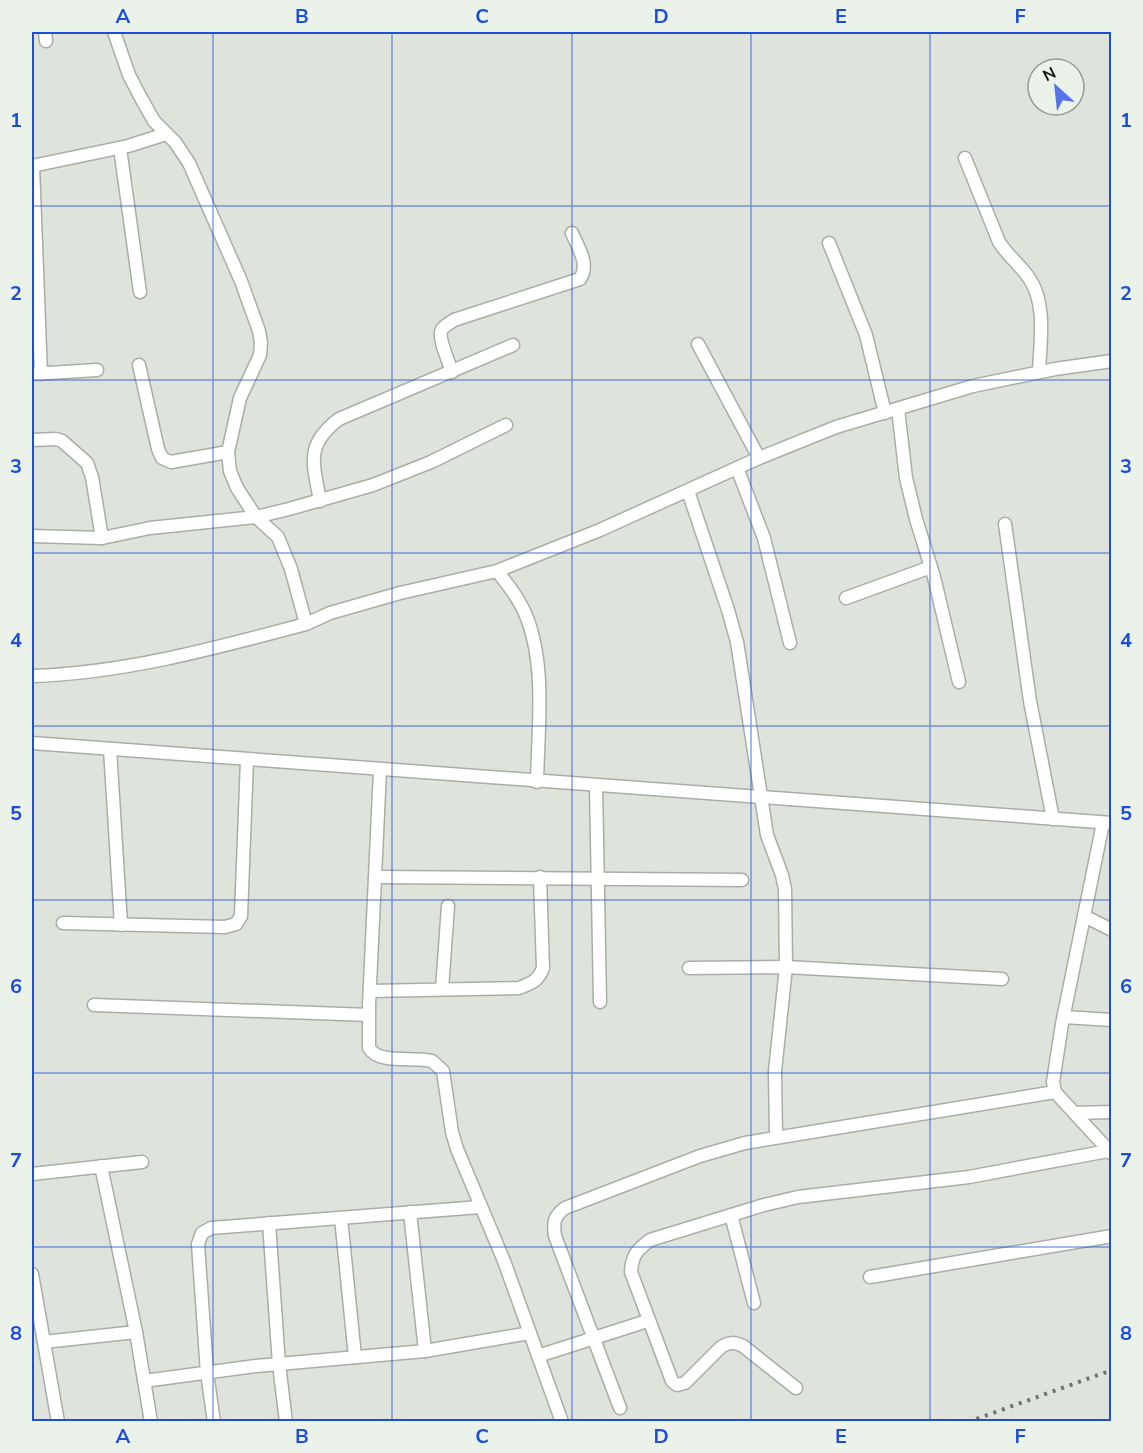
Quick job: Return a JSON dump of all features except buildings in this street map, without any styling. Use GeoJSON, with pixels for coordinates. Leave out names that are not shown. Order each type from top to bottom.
{"type":"FeatureCollection","features":[{"type":"Feature","properties":{"kind":"street"},"geometry":{"type":"LineString","coordinates":[[114,32],[129,75],[154,121],[175,142],[189,163],[241,281],[261,343],[261,355],[240,398],[228,452],[230,471],[237,488],[256,517],[278,537],[291,569],[306,624]]}},
{"type":"Feature","properties":{"kind":"street"},"geometry":{"type":"LineString","coordinates":[[96,370],[36,374],[32,166],[120,148],[166,134]]}},
{"type":"Feature","properties":{"kind":"street"},"geometry":{"type":"LineString","coordinates":[[120,148],[140,292]]}},
{"type":"Feature","properties":{"kind":"street"},"geometry":{"type":"LineString","coordinates":[[965,158],[999,242],[1031,281],[1039,301],[1041,313],[1039,372]]}},
{"type":"Feature","properties":{"kind":"street"},"geometry":{"type":"LineString","coordinates":[[452,372],[440,337],[441,330],[446,325],[454,320],[580,279],[584,274],[585,265],[572,233]]}},
{"type":"Feature","properties":{"kind":"street"},"geometry":{"type":"LineString","coordinates":[[829,243],[866,335],[885,412]]}},
{"type":"Feature","properties":{"kind":"street"},"geometry":{"type":"LineString","coordinates":[[698,344],[759,458]]}},
{"type":"Feature","properties":{"kind":"street"},"geometry":{"type":"LineString","coordinates":[[320,501],[313,452],[319,438],[339,419],[513,345]]}},
{"type":"Feature","properties":{"kind":"street"},"geometry":{"type":"LineString","coordinates":[[32,676],[74,675],[149,663],[306,624],[330,613],[400,593],[497,571],[600,530],[759,458],[836,427],[973,386],[1039,372],[1112,361]]}},
{"type":"Feature","properties":{"kind":"street"},"geometry":{"type":"LineString","coordinates":[[139,364],[162,458],[171,462],[228,452]]}},
{"type":"Feature","properties":{"kind":"street"},"geometry":{"type":"LineString","coordinates":[[898,409],[906,478],[931,567],[959,682]]}},
{"type":"Feature","properties":{"kind":"street"},"geometry":{"type":"LineString","coordinates":[[32,536],[102,538],[150,528],[256,517],[320,501],[373,484],[431,462],[506,425]]}},
{"type":"Feature","properties":{"kind":"street"},"geometry":{"type":"LineString","coordinates":[[32,440],[62,441],[87,463],[92,477],[102,538]]}},
{"type":"Feature","properties":{"kind":"street"},"geometry":{"type":"LineString","coordinates":[[737,468],[764,538],[790,643]]}},
{"type":"Feature","properties":{"kind":"street"},"geometry":{"type":"LineString","coordinates":[[688,491],[737,642],[767,835],[782,874],[786,967],[775,1071],[776,1137]]}},
{"type":"Feature","properties":{"kind":"street"},"geometry":{"type":"LineString","coordinates":[[1005,524],[1030,701],[1053,819]]}},
{"type":"Feature","properties":{"kind":"street"},"geometry":{"type":"LineString","coordinates":[[846,598],[931,567]]}},
{"type":"Feature","properties":{"kind":"street"},"geometry":{"type":"LineString","coordinates":[[497,571],[514,592],[527,618],[537,660],[539,699],[537,782]]}},
{"type":"Feature","properties":{"kind":"street"},"geometry":{"type":"LineString","coordinates":[[32,743],[1107,823],[1084,916],[1054,1071],[1055,1092],[1110,1152]]}},
{"type":"Feature","properties":{"kind":"street"},"geometry":{"type":"LineString","coordinates":[[110,749],[121,925]]}},
{"type":"Feature","properties":{"kind":"street"},"geometry":{"type":"LineString","coordinates":[[63,923],[225,927],[236,924],[239,921],[247,760]]}},
{"type":"Feature","properties":{"kind":"street"},"geometry":{"type":"LineString","coordinates":[[380,770],[368,1039],[372,1054],[380,1058],[426,1059],[438,1065],[443,1071],[452,1132],[480,1207],[504,1261],[562,1422]]}},
{"type":"Feature","properties":{"kind":"street"},"geometry":{"type":"LineString","coordinates":[[596,786],[600,1002]]}},
{"type":"Feature","properties":{"kind":"street"},"geometry":{"type":"LineString","coordinates":[[375,877],[742,880]]}},
{"type":"Feature","properties":{"kind":"street"},"geometry":{"type":"LineString","coordinates":[[370,991],[519,988],[535,982],[543,968],[540,878]]}},
{"type":"Feature","properties":{"kind":"street"},"geometry":{"type":"LineString","coordinates":[[442,989],[448,906]]}},
{"type":"Feature","properties":{"kind":"street"},"geometry":{"type":"LineString","coordinates":[[1084,916],[1112,930]]}},
{"type":"Feature","properties":{"kind":"street"},"geometry":{"type":"LineString","coordinates":[[689,968],[786,967],[1002,979]]}},
{"type":"Feature","properties":{"kind":"street"},"geometry":{"type":"LineString","coordinates":[[94,1005],[369,1014]]}},
{"type":"Feature","properties":{"kind":"street"},"geometry":{"type":"LineString","coordinates":[[1064,1017],[1112,1020]]}},
{"type":"Feature","properties":{"kind":"street"},"geometry":{"type":"LineString","coordinates":[[620,1408],[555,1236],[553,1223],[556,1215],[565,1208],[700,1156],[745,1143],[1055,1092]]}},
{"type":"Feature","properties":{"kind":"street"},"geometry":{"type":"LineString","coordinates":[[1075,1113],[1112,1112]]}},
{"type":"Feature","properties":{"kind":"street"},"geometry":{"type":"LineString","coordinates":[[795,1388],[743,1346],[734,1342],[726,1343],[721,1347],[685,1383],[677,1385],[672,1381],[647,1321],[631,1272],[632,1257],[637,1249],[650,1240],[798,1197],[969,1177],[1110,1152]]}},
{"type":"Feature","properties":{"kind":"street"},"geometry":{"type":"LineString","coordinates":[[32,1174],[142,1162]]}},
{"type":"Feature","properties":{"kind":"street"},"geometry":{"type":"LineString","coordinates":[[101,1166],[136,1332],[151,1422]]}},
{"type":"Feature","properties":{"kind":"street"},"geometry":{"type":"LineString","coordinates":[[214,1422],[207,1373],[198,1244],[202,1233],[211,1228],[480,1207]]}},
{"type":"Feature","properties":{"kind":"street"},"geometry":{"type":"LineString","coordinates":[[410,1212],[425,1351]]}},
{"type":"Feature","properties":{"kind":"street"},"geometry":{"type":"LineString","coordinates":[[731,1215],[754,1303]]}},
{"type":"Feature","properties":{"kind":"street"},"geometry":{"type":"LineString","coordinates":[[341,1218],[355,1357]]}},
{"type":"Feature","properties":{"kind":"street"},"geometry":{"type":"LineString","coordinates":[[269,1223],[279,1364],[286,1422]]}},
{"type":"Feature","properties":{"kind":"street"},"geometry":{"type":"LineString","coordinates":[[870,1277],[1112,1236]]}},
{"type":"Feature","properties":{"kind":"street"},"geometry":{"type":"LineString","coordinates":[[32,1274],[58,1422]]}},
{"type":"Feature","properties":{"kind":"street"},"geometry":{"type":"LineString","coordinates":[[538,1356],[647,1321]]}},
{"type":"Feature","properties":{"kind":"street"},"geometry":{"type":"LineString","coordinates":[[44,1342],[136,1332]]}},
{"type":"Feature","properties":{"kind":"street"},"geometry":{"type":"LineString","coordinates":[[144,1381],[279,1364],[425,1351],[530,1333]]}},
{"type":"Feature","properties":{"kind":"railway"},"geometry":{"type":"LineString","coordinates":[[968,1422],[1112,1370]]}}]}
